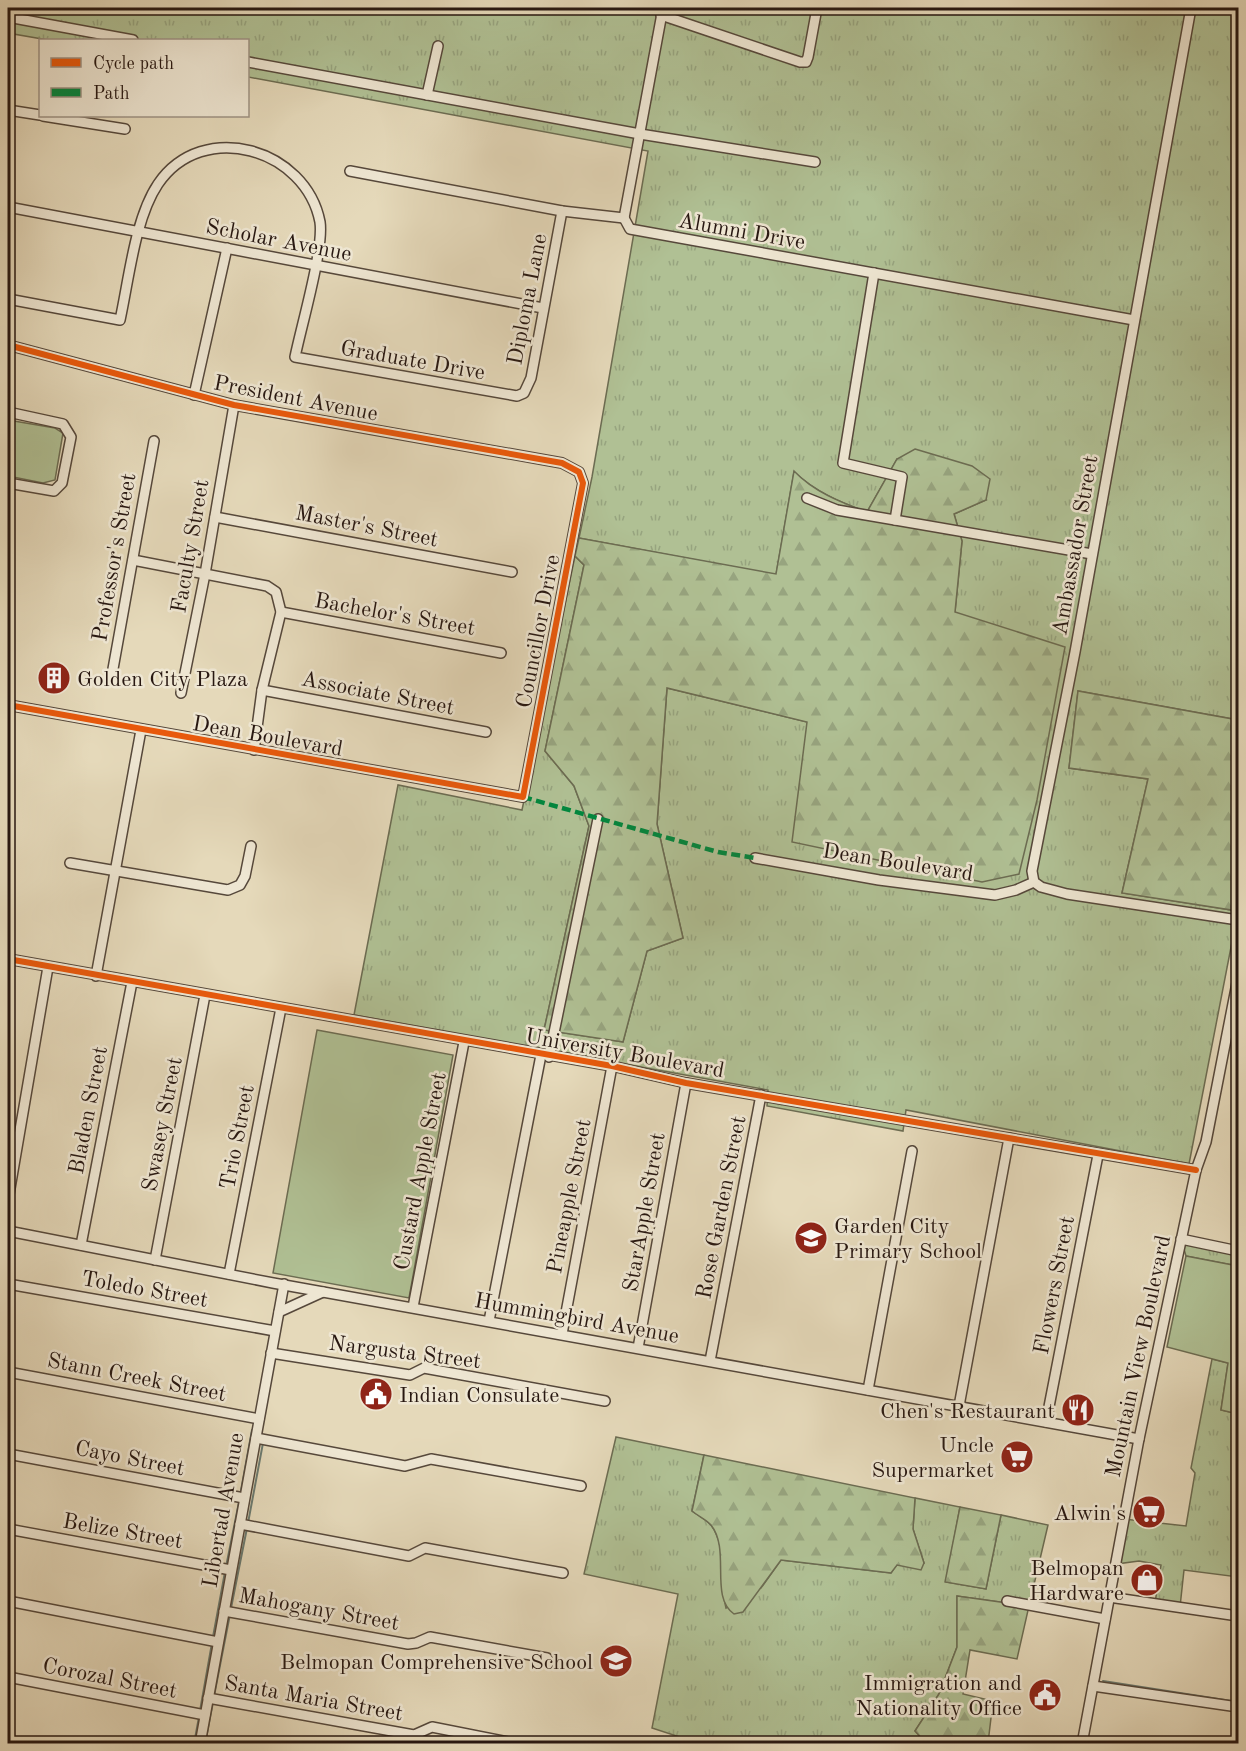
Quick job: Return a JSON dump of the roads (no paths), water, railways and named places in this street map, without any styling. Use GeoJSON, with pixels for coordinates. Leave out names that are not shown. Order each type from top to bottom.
{"type":"FeatureCollection","features":[{"type":"Feature","properties":{"kind":"street"},"geometry":{"type":"LineString","coordinates":[[624,219],[662,11],[800,62],[806,62],[818,8]]}},
{"type":"Feature","properties":{"kind":"street","name":"Ambassador Street"},"geometry":{"type":"LineString","coordinates":[[1034,882],[1033,858],[1092,554],[1191,8]]}},
{"type":"Feature","properties":{"kind":"street"},"geometry":{"type":"LineString","coordinates":[[8,17],[128,39]]}},
{"type":"Feature","properties":{"kind":"street"},"geometry":{"type":"LineString","coordinates":[[428,95],[438,46]]}},
{"type":"Feature","properties":{"kind":"street"},"geometry":{"type":"LineString","coordinates":[[249,62],[640,134],[815,162]]}},
{"type":"Feature","properties":{"kind":"street"},"geometry":{"type":"LineString","coordinates":[[8,110],[39,115]]}},
{"type":"Feature","properties":{"kind":"street"},"geometry":{"type":"LineString","coordinates":[[54,117],[125,129]]}},
{"type":"Feature","properties":{"kind":"street"},"geometry":{"type":"LineString","coordinates":[[8,299],[120,320],[139,233],[152,194],[170,170],[204,152],[228,147],[244,149],[273,158],[288,168],[309,194],[320,224],[315,265]]}},
{"type":"Feature","properties":{"kind":"street","name":"Alumni Drive"},"geometry":{"type":"LineString","coordinates":[[350,171],[562,211],[624,219],[630,229],[1134,320]]}},
{"type":"Feature","properties":{"kind":"street","name":"Scholar Avenue"},"geometry":{"type":"LineString","coordinates":[[8,207],[543,308]]}},
{"type":"Feature","properties":{"kind":"street","name":"Diploma Lane"},"geometry":{"type":"LineString","coordinates":[[524,393],[531,378],[562,211]]}},
{"type":"Feature","properties":{"kind":"street"},"geometry":{"type":"LineString","coordinates":[[194,396],[227,248]]}},
{"type":"Feature","properties":{"kind":"street","name":"Graduate Drive"},"geometry":{"type":"LineString","coordinates":[[315,265],[295,357],[508,396],[524,393]]}},
{"type":"Feature","properties":{"kind":"street"},"geometry":{"type":"LineString","coordinates":[[874,273],[843,463],[902,477],[895,520]]}},
{"type":"Feature","properties":{"kind":"street","name":"President Avenue"},"geometry":{"type":"LineString","coordinates":[[8,345],[234,405],[562,463],[579,472]]}},
{"type":"Feature","properties":{"kind":"street","name":"Faculty Street"},"geometry":{"type":"LineString","coordinates":[[181,693],[205,574],[234,405]]}},
{"type":"Feature","properties":{"kind":"street"},"geometry":{"type":"LineString","coordinates":[[8,412],[63,424],[71,437],[62,483],[54,491],[8,483]]}},
{"type":"Feature","properties":{"kind":"street","name":"Professor's Street"},"geometry":{"type":"LineString","coordinates":[[111,680],[154,441]]}},
{"type":"Feature","properties":{"kind":"street","name":"Councillor Drive"},"geometry":{"type":"LineString","coordinates":[[523,797],[583,483],[579,472]]}},
{"type":"Feature","properties":{"kind":"street"},"geometry":{"type":"LineString","coordinates":[[807,498],[837,510],[1092,554]]}},
{"type":"Feature","properties":{"kind":"street","name":"Master's Street"},"geometry":{"type":"LineString","coordinates":[[215,517],[512,572]]}},
{"type":"Feature","properties":{"kind":"street"},"geometry":{"type":"LineString","coordinates":[[133,560],[267,586],[276,592],[281,612],[262,690],[254,750]]}},
{"type":"Feature","properties":{"kind":"street","name":"Bachelor's Street"},"geometry":{"type":"LineString","coordinates":[[281,612],[501,653]]}},
{"type":"Feature","properties":{"kind":"street","name":"Associate Street"},"geometry":{"type":"LineString","coordinates":[[262,690],[486,732]]}},
{"type":"Feature","properties":{"kind":"street","name":"Dean Boulevard"},"geometry":{"type":"LineString","coordinates":[[8,705],[523,797]]}},
{"type":"Feature","properties":{"kind":"street"},"geometry":{"type":"LineString","coordinates":[[96,976],[141,730]]}},
{"type":"Feature","properties":{"kind":"street"},"geometry":{"type":"LineString","coordinates":[[489,1321],[598,819]]}},
{"type":"Feature","properties":{"kind":"street"},"geometry":{"type":"LineString","coordinates":[[70,862],[228,890],[240,885],[245,876],[251,846]]}},
{"type":"Feature","properties":{"kind":"street","name":"Dean Boulevard"},"geometry":{"type":"LineString","coordinates":[[755,858],[879,880],[995,895],[1016,890],[1034,882]]}},
{"type":"Feature","properties":{"kind":"street"},"geometry":{"type":"LineString","coordinates":[[1034,882],[1041,887],[1067,894],[1239,920]]}},
{"type":"Feature","properties":{"kind":"street","name":"University Boulevard"},"geometry":{"type":"LineString","coordinates":[[8,959],[464,1042],[612,1066],[686,1083],[1196,1170]]}},
{"type":"Feature","properties":{"kind":"street"},"geometry":{"type":"LineString","coordinates":[[8,1200],[48,967]]}},
{"type":"Feature","properties":{"kind":"street","name":"Mountain View Boulevard"},"geometry":{"type":"LineString","coordinates":[[1082,1743],[1139,1439],[1196,1170],[1206,1142],[1237,1001],[1239,978]]}},
{"type":"Feature","properties":{"kind":"street","name":"Bladen Street"},"geometry":{"type":"LineString","coordinates":[[81,1245],[132,982]]}},
{"type":"Feature","properties":{"kind":"street","name":"Swasey Street"},"geometry":{"type":"LineString","coordinates":[[155,1260],[205,995]]}},
{"type":"Feature","properties":{"kind":"street","name":"Trio Street"},"geometry":{"type":"LineString","coordinates":[[229,1274],[281,1008]]}},
{"type":"Feature","properties":{"kind":"street","name":"Custard Apple Street"},"geometry":{"type":"LineString","coordinates":[[412,1307],[464,1042]]}},
{"type":"Feature","properties":{"kind":"street","name":"Pineapple Street"},"geometry":{"type":"LineString","coordinates":[[562,1334],[612,1066]]}},
{"type":"Feature","properties":{"kind":"street","name":"StarApple Street"},"geometry":{"type":"LineString","coordinates":[[638,1348],[686,1083]]}},
{"type":"Feature","properties":{"kind":"street","name":"Rose Garden Street"},"geometry":{"type":"LineString","coordinates":[[711,1361],[761,1095]]}},
{"type":"Feature","properties":{"kind":"street"},"geometry":{"type":"LineString","coordinates":[[959,1406],[1009,1138]]}},
{"type":"Feature","properties":{"kind":"street"},"geometry":{"type":"LineString","coordinates":[[868,1390],[912,1151]]}},
{"type":"Feature","properties":{"kind":"street","name":"Flowers Street"},"geometry":{"type":"LineString","coordinates":[[1046,1422],[1098,1155]]}},
{"type":"Feature","properties":{"kind":"street","name":"Hummingbird Avenue"},"geometry":{"type":"LineString","coordinates":[[8,1231],[229,1274],[1139,1439]]}},
{"type":"Feature","properties":{"kind":"street"},"geometry":{"type":"LineString","coordinates":[[1182,1239],[1239,1251]]}},
{"type":"Feature","properties":{"kind":"street","name":"Toledo Street"},"geometry":{"type":"LineString","coordinates":[[8,1284],[275,1331]]}},
{"type":"Feature","properties":{"kind":"street","name":"Libertad Avenue"},"geometry":{"type":"LineString","coordinates":[[200,1743],[284,1284]]}},
{"type":"Feature","properties":{"kind":"street"},"geometry":{"type":"LineString","coordinates":[[279,1312],[298,1301],[326,1291]]}},
{"type":"Feature","properties":{"kind":"street","name":"Nargusta Street"},"geometry":{"type":"LineString","coordinates":[[271,1353],[410,1375],[424,1368],[605,1401]]}},
{"type":"Feature","properties":{"kind":"street","name":"Stann Creek Street"},"geometry":{"type":"LineString","coordinates":[[8,1372],[259,1419]]}},
{"type":"Feature","properties":{"kind":"street"},"geometry":{"type":"LineString","coordinates":[[255,1438],[405,1466],[431,1459],[581,1486]]}},
{"type":"Feature","properties":{"kind":"street","name":"Cayo Street"},"geometry":{"type":"LineString","coordinates":[[8,1454],[244,1498]]}},
{"type":"Feature","properties":{"kind":"street"},"geometry":{"type":"LineString","coordinates":[[240,1524],[409,1556],[424,1548],[563,1573]]}},
{"type":"Feature","properties":{"kind":"street","name":"Belize Street"},"geometry":{"type":"LineString","coordinates":[[8,1529],[231,1570]]}},
{"type":"Feature","properties":{"kind":"street"},"geometry":{"type":"LineString","coordinates":[[1109,1597],[1239,1616]]}},
{"type":"Feature","properties":{"kind":"street"},"geometry":{"type":"LineString","coordinates":[[8,1601],[218,1642]]}},
{"type":"Feature","properties":{"kind":"street"},"geometry":{"type":"LineString","coordinates":[[1007,1601],[1105,1619]]}},
{"type":"Feature","properties":{"kind":"street","name":"Mahogany Street"},"geometry":{"type":"LineString","coordinates":[[224,1611],[408,1644],[430,1637],[547,1658]]}},
{"type":"Feature","properties":{"kind":"street","name":"Corozal Street"},"geometry":{"type":"LineString","coordinates":[[8,1677],[205,1714]]}},
{"type":"Feature","properties":{"kind":"street"},"geometry":{"type":"LineString","coordinates":[[1094,1686],[1239,1707]]}},
{"type":"Feature","properties":{"kind":"street","name":"Santa Maria Street"},"geometry":{"type":"LineString","coordinates":[[208,1698],[414,1735],[432,1727],[518,1743]]}},
{"type":"Feature","properties":{"kind":"waterway"},"geometry":{"type":"LineString","coordinates":[[240,1496],[252,1430]]}},
{"type":"Feature","properties":{"kind":"waterway"},"geometry":{"type":"LineString","coordinates":[[248,1523],[263,1443]]}},
{"type":"Feature","properties":{"kind":"waterway"},"geometry":{"type":"LineString","coordinates":[[226,1567],[239,1502]]}},
{"type":"Feature","properties":{"kind":"waterway"},"geometry":{"type":"LineString","coordinates":[[231,1608],[247,1528]]}},
{"type":"Feature","properties":{"kind":"waterway"},"geometry":{"type":"LineString","coordinates":[[213,1637],[225,1572]]}},
{"type":"Feature","properties":{"kind":"waterway"},"geometry":{"type":"LineString","coordinates":[[214,1696],[230,1614]]}},
{"type":"Feature","properties":{"kind":"waterway"},"geometry":{"type":"LineString","coordinates":[[200,1711],[212,1643]]}},
{"type":"Feature","properties":{"kind":"waterway"},"geometry":{"type":"LineString","coordinates":[[1103,1681],[1238,1702]]}},
{"type":"Feature","properties":{"kind":"waterway"},"geometry":{"type":"LineString","coordinates":[[205,1744],[213,1702]]}},
{"type":"Feature","properties":{"kind":"waterway"},"geometry":{"type":"LineString","coordinates":[[194,1744],[199,1717]]}},
{"type":"Feature","properties":{"kind":"place","name":"Golden City Plaza"},"geometry":{"type":"Point","coordinates":[54,678]}},
{"type":"Feature","properties":{"kind":"place","name":"Garden City Primary School"},"geometry":{"type":"Point","coordinates":[811,1238]}},
{"type":"Feature","properties":{"kind":"place","name":"Indian Consulate"},"geometry":{"type":"Point","coordinates":[376,1394]}},
{"type":"Feature","properties":{"kind":"place","name":"Chen's Restaurant"},"geometry":{"type":"Point","coordinates":[1078,1410]}},
{"type":"Feature","properties":{"kind":"place","name":"Uncle Supermarket"},"geometry":{"type":"Point","coordinates":[1017,1457]}},
{"type":"Feature","properties":{"kind":"place","name":"Alwin's"},"geometry":{"type":"Point","coordinates":[1149,1512]}},
{"type":"Feature","properties":{"kind":"place","name":"Belmopan Hardware"},"geometry":{"type":"Point","coordinates":[1147,1580]}},
{"type":"Feature","properties":{"kind":"place","name":"Belmopan Comprehensive School"},"geometry":{"type":"Point","coordinates":[616,1661]}},
{"type":"Feature","properties":{"kind":"place","name":"Immigration and Nationality Office"},"geometry":{"type":"Point","coordinates":[1045,1695]}}]}
